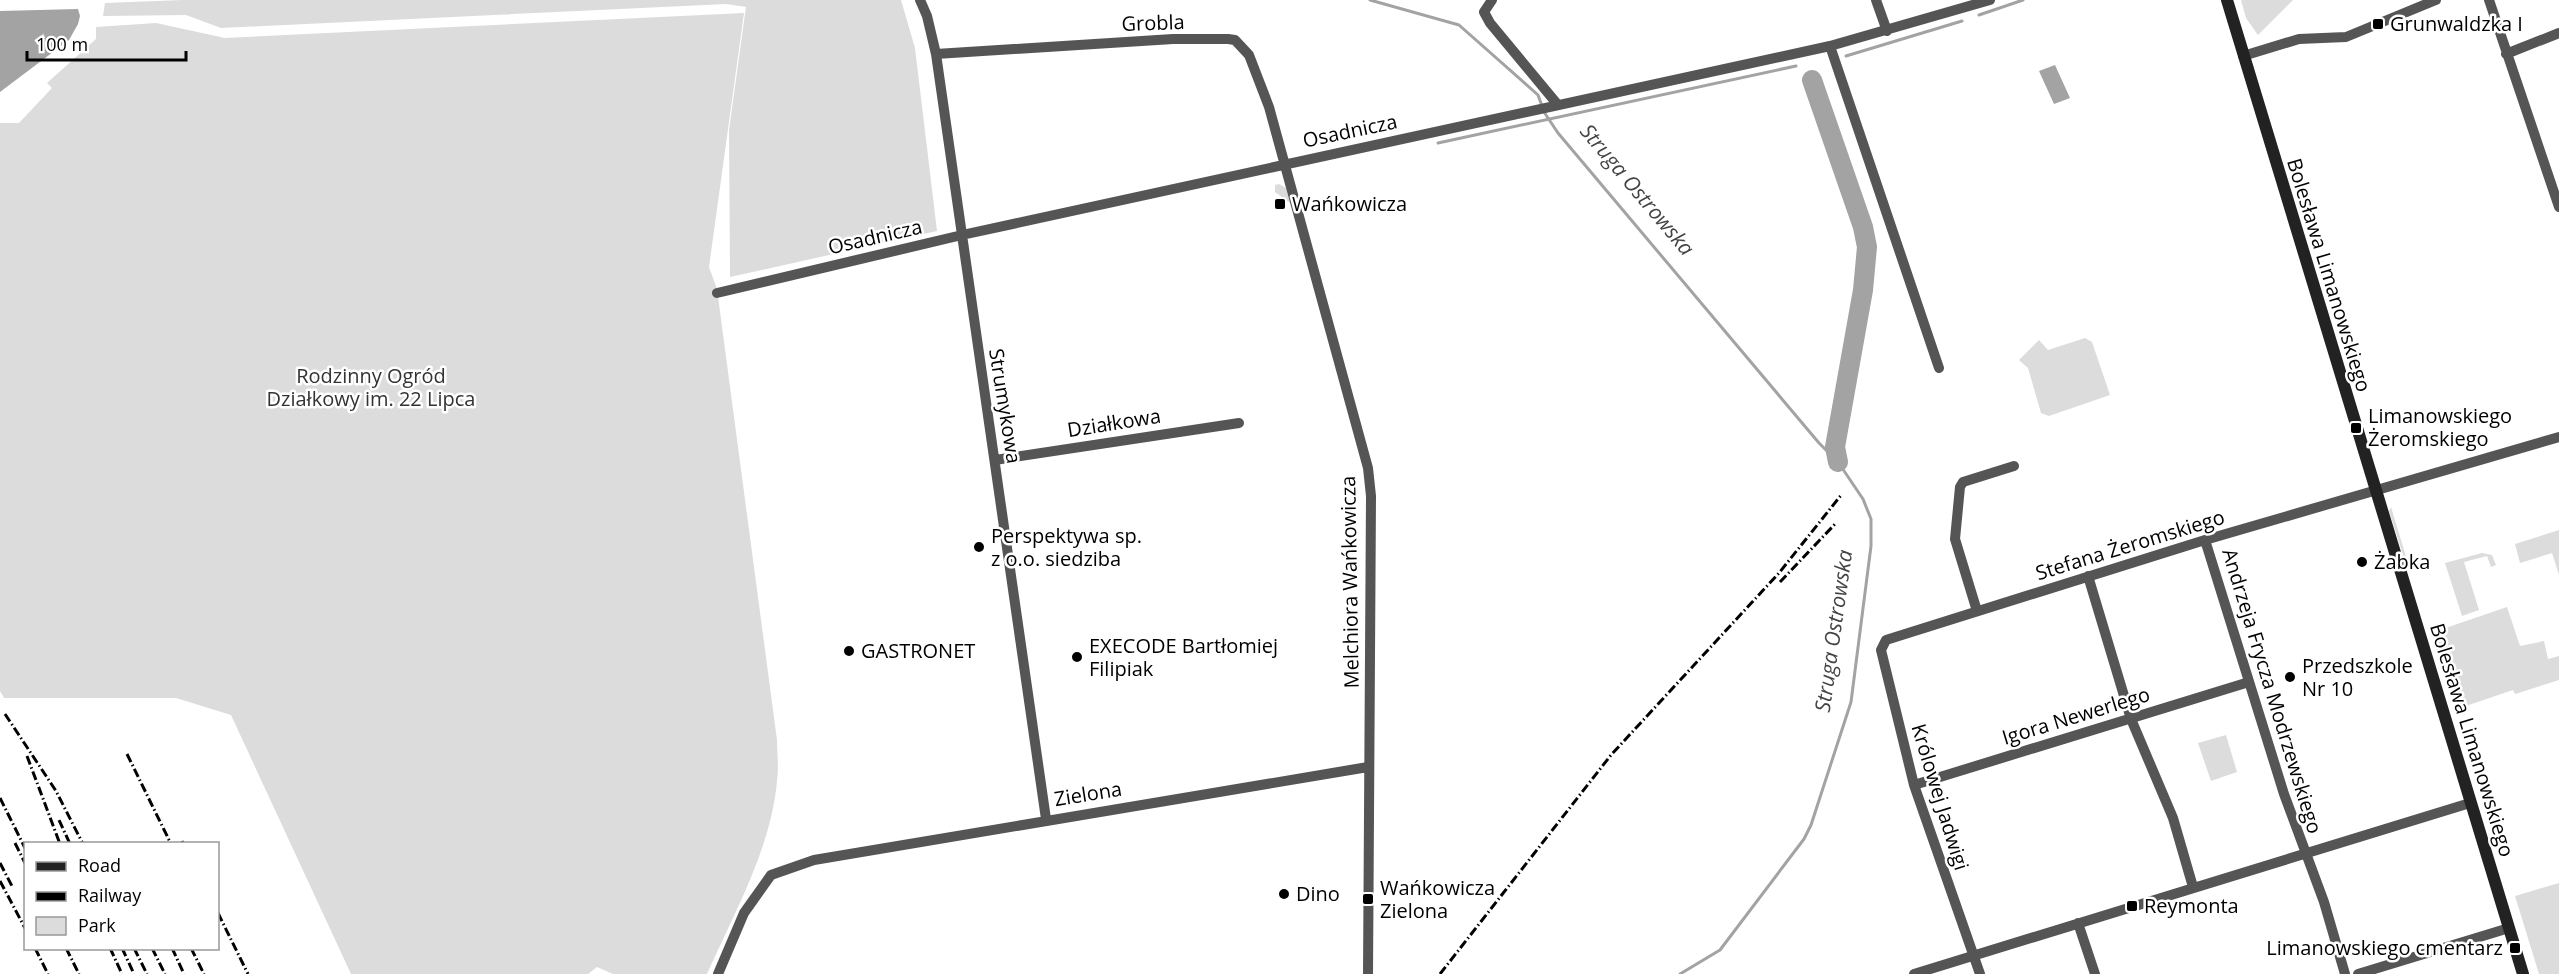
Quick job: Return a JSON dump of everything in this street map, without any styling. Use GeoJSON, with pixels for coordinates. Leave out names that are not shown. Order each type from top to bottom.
{"type":"FeatureCollection","features":[{"type":"Feature","properties":{"kind":"street","name":"Strumykowa"},"geometry":{"type":"LineString","coordinates":[[920,0],[927,16],[936,54],[1046,819]]}},
{"type":"Feature","properties":{"kind":"street"},"geometry":{"type":"LineString","coordinates":[[1876,0],[1887,31]]}},
{"type":"Feature","properties":{"kind":"street","name":"Osadnicza"},"geometry":{"type":"LineString","coordinates":[[717,293],[962,235],[1830,46],[1990,0]]}},
{"type":"Feature","properties":{"kind":"street","name":"Bolesława Limanowskiego"},"geometry":{"type":"LineString","coordinates":[[2227,0],[2242,56],[2523,974]]}},
{"type":"Feature","properties":{"kind":"street"},"geometry":{"type":"LineString","coordinates":[[2242,56],[2299,39],[2346,38],[2436,0]]}},
{"type":"Feature","properties":{"kind":"street"},"geometry":{"type":"LineString","coordinates":[[2489,0],[2506,54],[2554,175],[2559,207]]}},
{"type":"Feature","properties":{"kind":"street"},"geometry":{"type":"LineString","coordinates":[[1494,1],[1484,12],[1490,23],[1558,105]]}},
{"type":"Feature","properties":{"kind":"street"},"geometry":{"type":"LineString","coordinates":[[2506,54],[2559,33]]}},
{"type":"Feature","properties":{"kind":"street","name":"Grobla"},"geometry":{"type":"LineString","coordinates":[[936,54],[1173,39],[1235,40],[1244,48],[1253,63],[1285,164]]}},
{"type":"Feature","properties":{"kind":"street"},"geometry":{"type":"LineString","coordinates":[[1830,46],[1939,368]]}},
{"type":"Feature","properties":{"kind":"street","name":"Melchiora Wańkowicza"},"geometry":{"type":"LineString","coordinates":[[1285,164],[1368,468],[1371,496],[1368,974]]}},
{"type":"Feature","properties":{"kind":"street","name":"Działkowa"},"geometry":{"type":"LineString","coordinates":[[995,460],[1239,423]]}},
{"type":"Feature","properties":{"kind":"street","name":"Stefana Żeromskiego"},"geometry":{"type":"LineString","coordinates":[[1897,635],[2205,540],[2559,437]]}},
{"type":"Feature","properties":{"kind":"street"},"geometry":{"type":"LineString","coordinates":[[1977,611],[1954,539],[1960,488],[1964,482],[2014,466]]}},
{"type":"Feature","properties":{"kind":"street","name":"Andrzeja Frycza Modrzewskiego"},"geometry":{"type":"LineString","coordinates":[[2205,540],[2304,853],[2324,902],[2345,974]]}},
{"type":"Feature","properties":{"kind":"street"},"geometry":{"type":"LineString","coordinates":[[2088,576],[2131,719],[2173,818],[2193,887]]}},
{"type":"Feature","properties":{"kind":"street","name":"Królowej Jadwigi"},"geometry":{"type":"LineString","coordinates":[[1897,635],[1886,640],[1881,650],[1914,785],[1980,974]]}},
{"type":"Feature","properties":{"kind":"street","name":"Igora Newerlego"},"geometry":{"type":"LineString","coordinates":[[1914,785],[2249,682]]}},
{"type":"Feature","properties":{"kind":"street","name":"Zielona"},"geometry":{"type":"LineString","coordinates":[[718,974],[744,913],[771,875],[814,860],[1046,819],[1368,767]]}},
{"type":"Feature","properties":{"kind":"street"},"geometry":{"type":"LineString","coordinates":[[1914,974],[2470,803]]}},
{"type":"Feature","properties":{"kind":"street"},"geometry":{"type":"LineString","coordinates":[[2078,923],[2095,974]]}},
{"type":"Feature","properties":{"kind":"street"},"geometry":{"type":"LineString","coordinates":[[2358,974],[2509,928]]}},
{"type":"Feature","properties":{"kind":"green space"},"geometry":{"type":"Polygon","coordinates":[[[182,0],[901,0],[915,48],[937,231],[730,277],[729,130],[746,7],[726,4],[221,28],[186,15],[103,16],[105,3],[182,0]]]}},
{"type":"Feature","properties":{"kind":"green space"},"geometry":{"type":"Polygon","coordinates":[[[2241,0],[2293,0],[2258,35],[2246,18],[2241,0]]]}},
{"type":"Feature","properties":{"kind":"green space","name":"Rodzinny Ogród Działkowy im. 22 Lipca"},"geometry":{"type":"Polygon","coordinates":[[[744,13],[709,267],[717,289],[777,740],[778,776],[773,806],[750,880],[707,974],[613,974],[597,967],[588,974],[351,974],[231,715],[176,698],[4,698],[0,691],[0,123],[19,123],[52,88],[47,83],[96,39],[96,27],[156,23],[225,38],[744,13]]]}},
{"type":"Feature","properties":{"kind":"green space"},"geometry":{"type":"Polygon","coordinates":[[[1279,184],[1286,188],[1290,203],[1275,192],[1275,185],[1279,184]]]}},
{"type":"Feature","properties":{"kind":"green space"},"geometry":{"type":"Polygon","coordinates":[[[2085,338],[2092,342],[2110,395],[2049,416],[2041,413],[2028,368],[2019,360],[2039,340],[2048,350],[2085,338]]]}},
{"type":"Feature","properties":{"kind":"green space"},"geometry":{"type":"Polygon","coordinates":[[[2391,507],[2408,563],[2406,564],[2389,511],[2391,507]]]}},
{"type":"Feature","properties":{"kind":"green space"},"geometry":{"type":"Polygon","coordinates":[[[2559,530],[2559,575],[2552,553],[2520,563],[2515,544],[2559,530]]]}},
{"type":"Feature","properties":{"kind":"green space"},"geometry":{"type":"Polygon","coordinates":[[[2482,553],[2492,555],[2496,565],[2491,567],[2487,556],[2464,562],[2479,610],[2462,616],[2445,563],[2482,553]]]}},
{"type":"Feature","properties":{"kind":"green space"},"geometry":{"type":"Polygon","coordinates":[[[2507,607],[2520,646],[2544,641],[2548,659],[2559,656],[2559,680],[2515,694],[2513,690],[2457,709],[2434,632],[2507,607]]]}},
{"type":"Feature","properties":{"kind":"green space"},"geometry":{"type":"Polygon","coordinates":[[[2226,735],[2237,772],[2211,781],[2198,743],[2226,735]]]}},
{"type":"Feature","properties":{"kind":"green space"},"geometry":{"type":"Polygon","coordinates":[[[2559,883],[2559,974],[2539,974],[2515,896],[2559,883]]]}},
{"type":"Feature","properties":{"kind":"shaded area"},"geometry":{"type":"Polygon","coordinates":[[[78,9],[80,16],[78,24],[69,40],[0,92],[0,11],[78,9]]]}},
{"type":"Feature","properties":{"kind":"shaded area"},"geometry":{"type":"Polygon","coordinates":[[[2055,65],[2070,98],[2054,104],[2039,71],[2055,65]]]}},
{"type":"Feature","properties":{"kind":"waterway","name":"Struga Ostrowska"},"geometry":{"type":"LineString","coordinates":[[1370,0],[1459,25],[1538,95],[1542,106]]}},
{"type":"Feature","properties":{"kind":"waterway"},"geometry":{"type":"LineString","coordinates":[[1979,15],[2023,0]]}},
{"type":"Feature","properties":{"kind":"waterway"},"geometry":{"type":"LineString","coordinates":[[1846,56],[1962,21]]}},
{"type":"Feature","properties":{"kind":"waterway"},"geometry":{"type":"LineString","coordinates":[[1438,143],[1796,66]]}},
{"type":"Feature","properties":{"kind":"waterway","name":"Struga Ostrowska"},"geometry":{"type":"LineString","coordinates":[[1812,80],[1863,227],[1867,247],[1863,290],[1835,447],[1838,462]]}},
{"type":"Feature","properties":{"kind":"waterway","name":"Struga Ostrowska"},"geometry":{"type":"LineString","coordinates":[[1544,112],[1558,133],[1819,443],[1838,462],[1863,499],[1871,519],[1871,546],[1851,702],[1811,825],[1804,839],[1720,950],[1680,974]]}},
{"type":"Feature","properties":{"kind":"railway"},"geometry":{"type":"LineString","coordinates":[[1440,974],[1611,755],[1779,573],[1842,494]]}},
{"type":"Feature","properties":{"kind":"railway"},"geometry":{"type":"LineString","coordinates":[[1780,582],[1836,523]]}},
{"type":"Feature","properties":{"kind":"railway"},"geometry":{"type":"LineString","coordinates":[[5,714],[56,791],[82,842]]}},
{"type":"Feature","properties":{"kind":"railway"},"geometry":{"type":"LineString","coordinates":[[127,754],[170,842]]}},
{"type":"Feature","properties":{"kind":"railway"},"geometry":{"type":"LineString","coordinates":[[27,756],[59,842]]}},
{"type":"Feature","properties":{"kind":"railway"},"geometry":{"type":"LineString","coordinates":[[0,798],[24,846]]}},
{"type":"Feature","properties":{"kind":"railway"},"geometry":{"type":"LineString","coordinates":[[59,820],[69,842]]}},
{"type":"Feature","properties":{"kind":"railway"},"geometry":{"type":"LineString","coordinates":[[15,843],[24,861]]}},
{"type":"Feature","properties":{"kind":"railway"},"geometry":{"type":"LineString","coordinates":[[0,863],[13,888]]}},
{"type":"Feature","properties":{"kind":"railway"},"geometry":{"type":"LineString","coordinates":[[0,881],[24,926]]}},
{"type":"Feature","properties":{"kind":"railway"},"geometry":{"type":"LineString","coordinates":[[219,915],[248,974]]}},
{"type":"Feature","properties":{"kind":"railway"},"geometry":{"type":"LineString","coordinates":[[36,950],[48,974]]}},
{"type":"Feature","properties":{"kind":"railway"},"geometry":{"type":"LineString","coordinates":[[67,950],[79,974]]}},
{"type":"Feature","properties":{"kind":"railway"},"geometry":{"type":"LineString","coordinates":[[111,950],[122,974]]}},
{"type":"Feature","properties":{"kind":"railway"},"geometry":{"type":"LineString","coordinates":[[123,950],[134,974]]}},
{"type":"Feature","properties":{"kind":"railway"},"geometry":{"type":"LineString","coordinates":[[135,950],[147,974]]}},
{"type":"Feature","properties":{"kind":"railway"},"geometry":{"type":"LineString","coordinates":[[153,950],[165,974]]}},
{"type":"Feature","properties":{"kind":"railway"},"geometry":{"type":"LineString","coordinates":[[173,950],[184,974]]}},
{"type":"Feature","properties":{"kind":"railway"},"geometry":{"type":"LineString","coordinates":[[192,950],[204,974]]}},
{"type":"Feature","properties":{"kind":"place","name":"Grunwaldzka I"},"geometry":{"type":"Point","coordinates":[2378,24]}},
{"type":"Feature","properties":{"kind":"place","name":"Wańkowicza"},"geometry":{"type":"Point","coordinates":[1280,204]}},
{"type":"Feature","properties":{"kind":"place","name":"Limanowskiego Żeromskiego"},"geometry":{"type":"Point","coordinates":[2356,428]}},
{"type":"Feature","properties":{"kind":"place","name":"Perspektywa sp. z o.o. siedziba"},"geometry":{"type":"Point","coordinates":[979,547]}},
{"type":"Feature","properties":{"kind":"place","name":"Żabka"},"geometry":{"type":"Point","coordinates":[2362,562]}},
{"type":"Feature","properties":{"kind":"place","name":"GASTRONET"},"geometry":{"type":"Point","coordinates":[849,651]}},
{"type":"Feature","properties":{"kind":"place","name":"EXECODE Bartłomiej Filipiak"},"geometry":{"type":"Point","coordinates":[1077,657]}},
{"type":"Feature","properties":{"kind":"place","name":"Przedszkole Nr 10"},"geometry":{"type":"Point","coordinates":[2290,677]}},
{"type":"Feature","properties":{"kind":"place","name":"Dino"},"geometry":{"type":"Point","coordinates":[1284,894]}},
{"type":"Feature","properties":{"kind":"place","name":"Wańkowicza Zielona"},"geometry":{"type":"Point","coordinates":[1368,899]}},
{"type":"Feature","properties":{"kind":"place","name":"Reymonta"},"geometry":{"type":"Point","coordinates":[2132,906]}},
{"type":"Feature","properties":{"kind":"place","name":"Limanowskiego cmentarz"},"geometry":{"type":"Point","coordinates":[2515,948]}}]}
